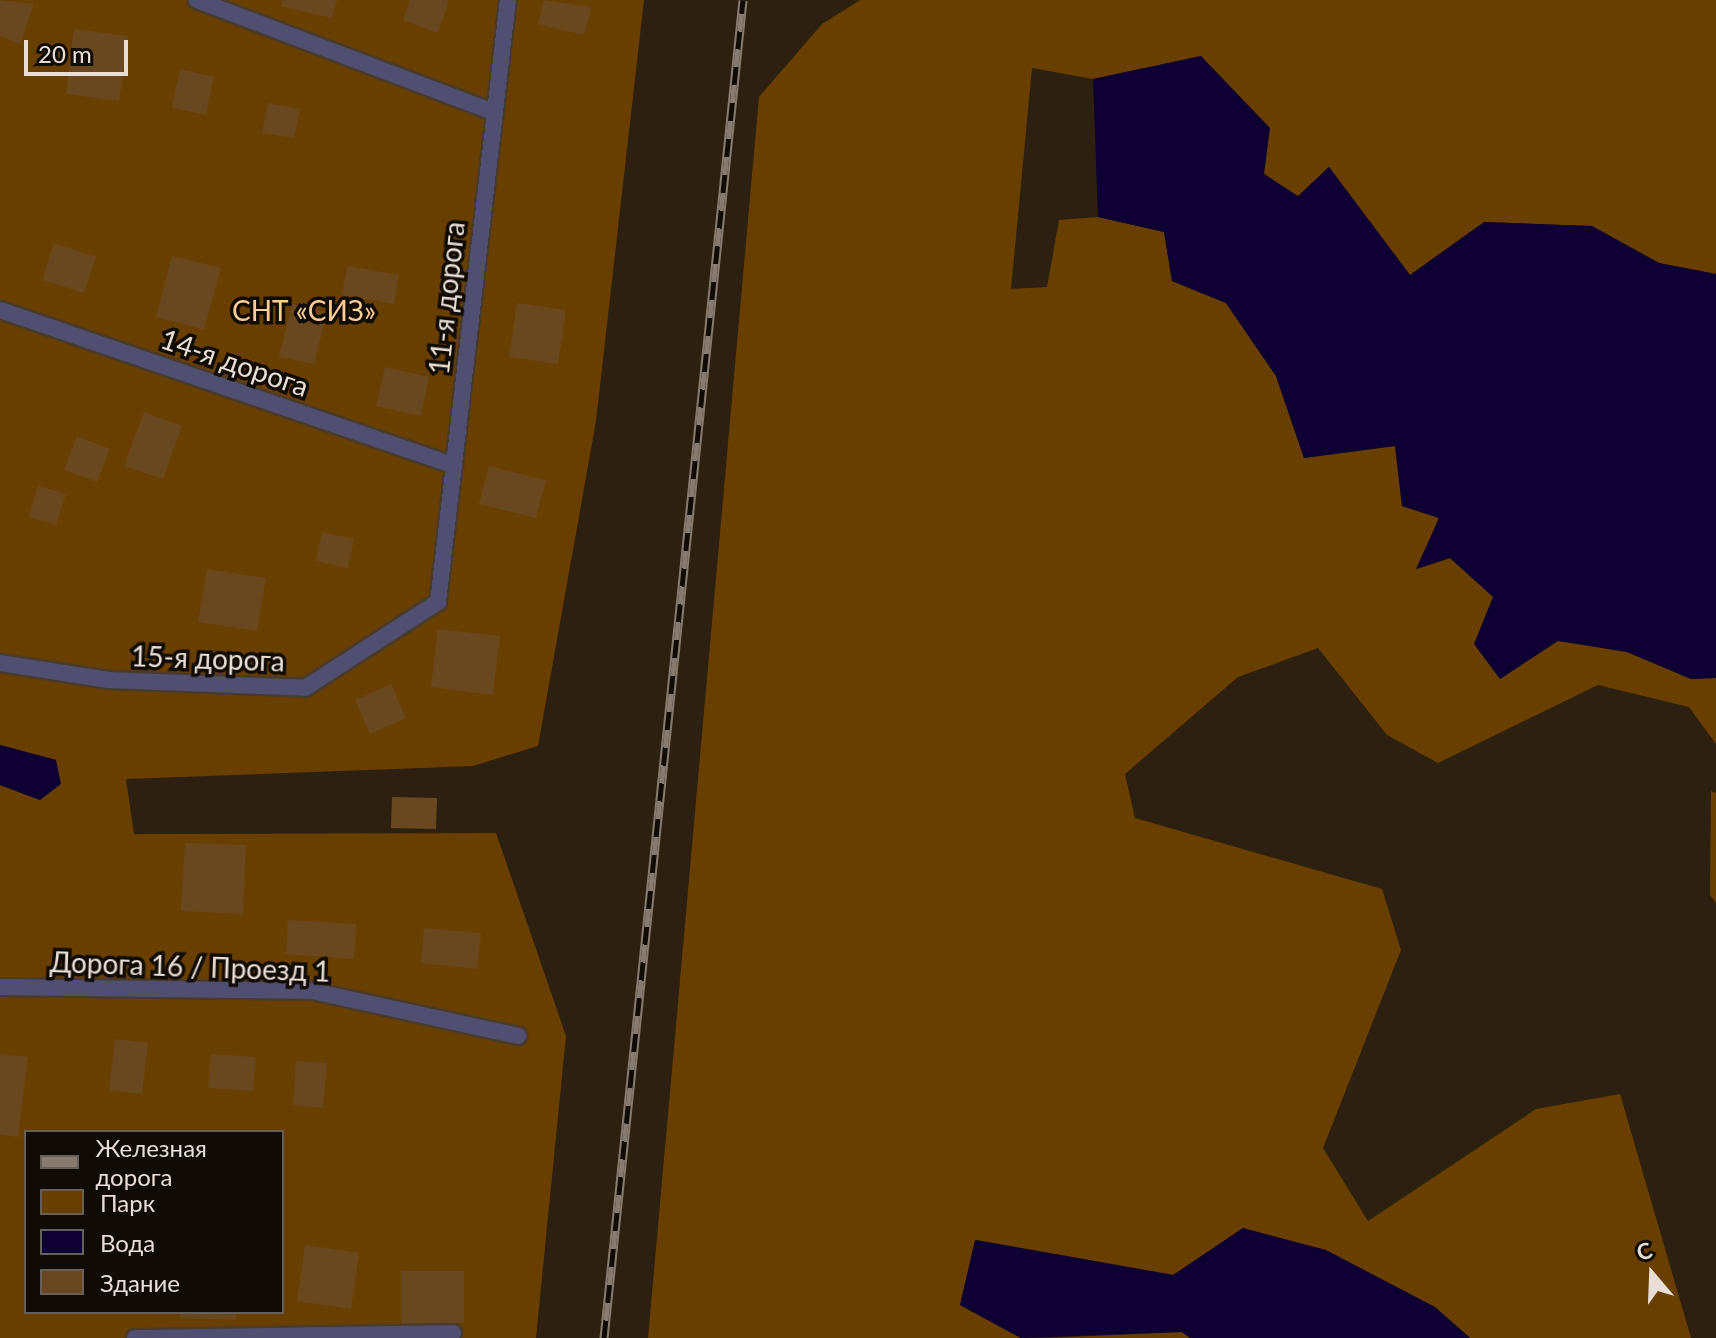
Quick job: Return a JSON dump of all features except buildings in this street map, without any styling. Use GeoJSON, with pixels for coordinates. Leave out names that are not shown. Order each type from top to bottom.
{"type":"FeatureCollection","features":[{"type":"Feature","properties":{"kind":"lane"},"geometry":{"type":"LineString","coordinates":[[197,0],[493,112]]}},
{"type":"Feature","properties":{"kind":"lane","name":"11-я дорога"},"geometry":{"type":"LineString","coordinates":[[438,602],[508,0]]}},
{"type":"Feature","properties":{"kind":"lane","name":"14-я дорога"},"geometry":{"type":"LineString","coordinates":[[0,310],[454,465]]}},
{"type":"Feature","properties":{"kind":"lane","name":"15-я дорога"},"geometry":{"type":"LineString","coordinates":[[0,663],[109,680],[305,688],[438,602]]}},
{"type":"Feature","properties":{"kind":"lane","name":"Дорога 16 / Проезд 1"},"geometry":{"type":"LineString","coordinates":[[0,987],[312,991],[518,1036]]}},
{"type":"Feature","properties":{"kind":"lane"},"geometry":{"type":"LineString","coordinates":[[135,1338],[453,1333]]}},
{"type":"Feature","properties":{"kind":"green space","name":"СНТ «СИЗ»"},"geometry":{"type":"Polygon","coordinates":[[[0,0],[644,0],[596,421],[538,746],[473,766],[126,779],[134,834],[496,833],[566,1036],[536,1338],[0,1338],[0,785],[40,800],[56,760],[0,745],[0,0]]]}},
{"type":"Feature","properties":{"kind":"green space"},"geometry":{"type":"Polygon","coordinates":[[[860,0],[1716,0],[1716,274],[1659,263],[1592,226],[1485,222],[1410,275],[1329,167],[1298,197],[1263,173],[1201,56],[1093,79],[1032,68],[1011,289],[1047,287],[1059,220],[1098,217],[1164,232],[1172,281],[1226,303],[1276,376],[1304,458],[1395,446],[1402,506],[1439,518],[1417,569],[1450,558],[1494,597],[1475,644],[1500,679],[1558,640],[1627,652],[1691,679],[1716,678],[1716,744],[1689,707],[1598,685],[1438,763],[1387,735],[1318,648],[1238,677],[1125,774],[1135,818],[1382,889],[1401,950],[1323,1148],[1368,1221],[1536,1109],[1620,1094],[1691,1338],[1470,1338],[1435,1307],[1243,1228],[1174,1275],[976,1240],[960,1305],[1021,1338],[648,1338],[759,97],[822,24],[860,0]]]}},
{"type":"Feature","properties":{"kind":"green space"},"geometry":{"type":"Polygon","coordinates":[[[1711,791],[1716,793],[1716,903],[1710,895],[1711,791]]]}},
{"type":"Feature","properties":{"kind":"green space"},"geometry":{"type":"Polygon","coordinates":[[[1182,1332],[1190,1338],[1049,1338],[1182,1332]]]}},
{"type":"Feature","properties":{"kind":"water"},"geometry":{"type":"Polygon","coordinates":[[[1201,56],[1270,128],[1264,174],[1298,196],[1329,167],[1410,275],[1484,222],[1592,226],[1659,263],[1716,274],[1716,678],[1691,679],[1627,652],[1558,641],[1500,679],[1474,644],[1493,597],[1450,558],[1416,569],[1439,518],[1402,506],[1395,446],[1304,458],[1276,376],[1226,303],[1172,281],[1164,232],[1098,217],[1093,79],[1201,56]]]}},
{"type":"Feature","properties":{"kind":"water"},"geometry":{"type":"Polygon","coordinates":[[[0,745],[56,760],[61,784],[40,800],[0,785],[0,745]]]}},
{"type":"Feature","properties":{"kind":"water"},"geometry":{"type":"Polygon","coordinates":[[[1243,1228],[1326,1250],[1435,1307],[1470,1338],[1190,1338],[1182,1332],[1021,1338],[960,1305],[975,1240],[1173,1275],[1243,1228]]]}},
{"type":"Feature","properties":{"kind":"railway"},"geometry":{"type":"LineString","coordinates":[[604,1338],[743,0]]}}]}
